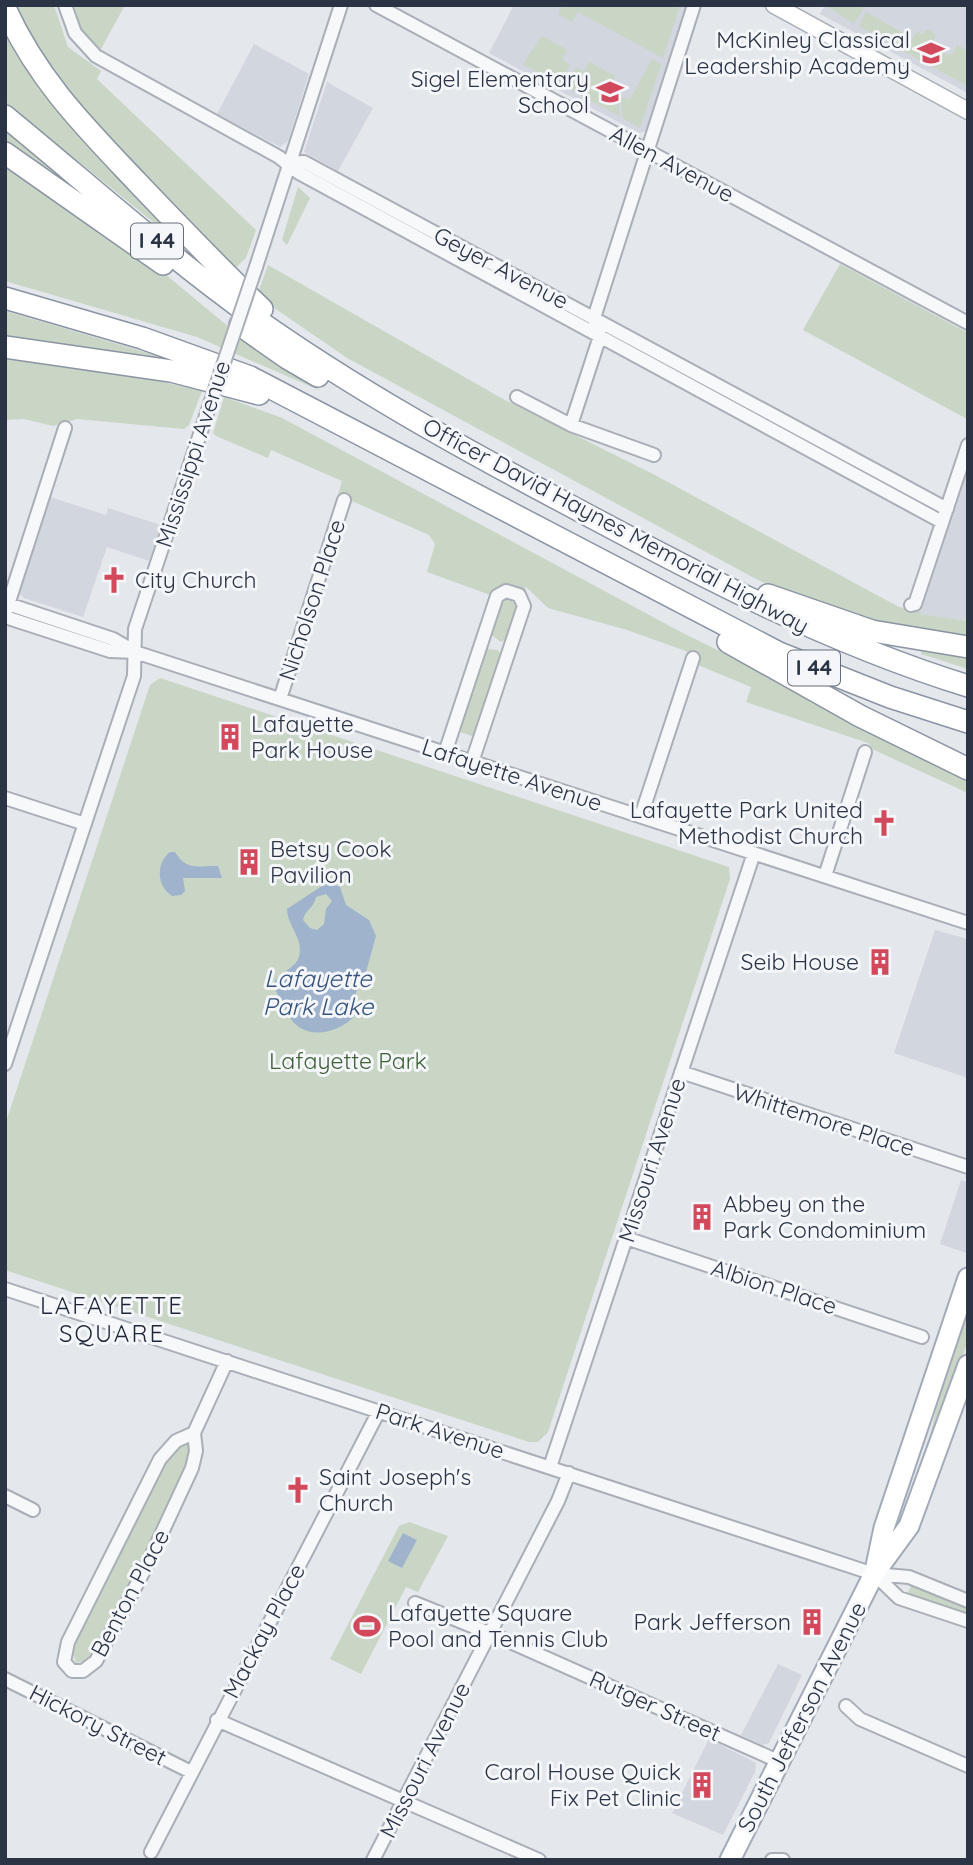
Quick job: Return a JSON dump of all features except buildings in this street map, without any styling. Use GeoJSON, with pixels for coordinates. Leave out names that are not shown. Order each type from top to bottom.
{"type":"FeatureCollection","features":[{"type":"Feature","properties":{"kind":"highway"},"geometry":{"type":"LineString","coordinates":[[5,8],[29,56],[70,110],[188,236],[314,358]]}},
{"type":"Feature","properties":{"kind":"highway","name":"I 44"},"geometry":{"type":"LineString","coordinates":[[5,116],[212,286],[314,358]]}},
{"type":"Feature","properties":{"kind":"highway"},"geometry":{"type":"LineString","coordinates":[[5,152],[124,234],[286,358],[340,388],[449,440]]}},
{"type":"Feature","properties":{"kind":"highway","name":"I 44"},"geometry":{"type":"LineString","coordinates":[[5,299],[195,356],[250,377],[337,421]]}},
{"type":"Feature","properties":{"kind":"highway"},"geometry":{"type":"LineString","coordinates":[[5,347],[171,371],[235,387],[337,421]]}},
{"type":"Feature","properties":{"kind":"highway","name":"Officer David Haynes Memorial Highway"},"geometry":{"type":"LineString","coordinates":[[314,358],[449,440],[686,568],[850,645],[968,686]]}},
{"type":"Feature","properties":{"kind":"highway","name":"Officer David Haynes Memorial Highway"},"geometry":{"type":"LineString","coordinates":[[337,421],[779,653],[831,675],[968,722]]}},
{"type":"Feature","properties":{"kind":"highway"},"geometry":{"type":"LineString","coordinates":[[686,568],[872,631],[968,647]]}},
{"type":"Feature","properties":{"kind":"highway"},"geometry":{"type":"LineString","coordinates":[[668,597],[694,619],[787,676],[968,769]]}},
{"type":"Feature","properties":{"kind":"main road"},"geometry":{"type":"LineString","coordinates":[[774,5],[968,111]]}},
{"type":"Feature","properties":{"kind":"main road","name":"South Jefferson Avenue"},"geometry":{"type":"LineString","coordinates":[[874,1574],[884,1528],[968,1278]]}},
{"type":"Feature","properties":{"kind":"main road","name":"South Jefferson Avenue"},"geometry":{"type":"LineString","coordinates":[[730,1860],[874,1574],[909,1526],[968,1365]]}},
{"type":"Feature","properties":{"kind":"street","name":"Geyer Avenue"},"geometry":{"type":"LineString","coordinates":[[65,5],[75,33],[96,56],[289,163],[299,173],[600,336],[947,509]]}},
{"type":"Feature","properties":{"kind":"street","name":"Mississippi Avenue"},"geometry":{"type":"LineString","coordinates":[[5,1064],[134,676],[135,629],[341,5]]}},
{"type":"Feature","properties":{"kind":"street","name":"Allen Avenue"},"geometry":{"type":"LineString","coordinates":[[376,5],[968,323]]}},
{"type":"Feature","properties":{"kind":"street"},"geometry":{"type":"LineString","coordinates":[[571,425],[600,336],[594,318],[694,5]]}},
{"type":"Feature","properties":{"kind":"street","name":"Geyer Avenue"},"geometry":{"type":"LineString","coordinates":[[289,163],[304,162],[594,318],[708,388]]}},
{"type":"Feature","properties":{"kind":"street"},"geometry":{"type":"LineString","coordinates":[[517,397],[571,425],[654,455]]}},
{"type":"Feature","properties":{"kind":"street"},"geometry":{"type":"LineString","coordinates":[[6,610],[65,428]]}},
{"type":"Feature","properties":{"kind":"street","name":"Geyer Avenue"},"geometry":{"type":"LineString","coordinates":[[804,439],[942,522]]}},
{"type":"Feature","properties":{"kind":"street"},"geometry":{"type":"LineString","coordinates":[[911,605],[968,445]]}},
{"type":"Feature","properties":{"kind":"street","name":"Nicholson Place"},"geometry":{"type":"LineString","coordinates":[[280,699],[344,500]]}},
{"type":"Feature","properties":{"kind":"street"},"geometry":{"type":"LineString","coordinates":[[444,753],[496,596],[506,591],[519,595],[524,606],[472,762]]}},
{"type":"Feature","properties":{"kind":"street","name":"Lafayette Avenue"},"geometry":{"type":"LineString","coordinates":[[6,610],[113,639],[135,652],[968,923]]}},
{"type":"Feature","properties":{"kind":"street"},"geometry":{"type":"LineString","coordinates":[[641,816],[693,658]]}},
{"type":"Feature","properties":{"kind":"street"},"geometry":{"type":"LineString","coordinates":[[825,876],[865,752]]}},
{"type":"Feature","properties":{"kind":"street"},"geometry":{"type":"LineString","coordinates":[[5,798],[85,824]]}},
{"type":"Feature","properties":{"kind":"street","name":"Missouri Avenue"},"geometry":{"type":"LineString","coordinates":[[550,1467],[754,853]]}},
{"type":"Feature","properties":{"kind":"street","name":"Whittemore Place"},"geometry":{"type":"LineString","coordinates":[[681,1072],[968,1167]]}},
{"type":"Feature","properties":{"kind":"street","name":"Albion Place"},"geometry":{"type":"LineString","coordinates":[[626,1238],[922,1336]]}},
{"type":"Feature","properties":{"kind":"street","name":"Park Avenue"},"geometry":{"type":"LineString","coordinates":[[5,1289],[874,1574],[909,1577],[968,1601]]}},
{"type":"Feature","properties":{"kind":"street","name":"Benton Place"},"geometry":{"type":"LineString","coordinates":[[194,1433],[176,1441],[164,1453],[121,1532],[68,1642],[64,1662],[72,1671],[83,1671],[96,1661],[135,1589],[192,1468],[196,1451],[194,1433],[227,1361]]}},
{"type":"Feature","properties":{"kind":"street","name":"Mackay Place"},"geometry":{"type":"LineString","coordinates":[[151,1852],[379,1411]]}},
{"type":"Feature","properties":{"kind":"street","name":"Missouri Avenue"},"geometry":{"type":"LineString","coordinates":[[373,1860],[558,1501],[569,1473]]}},
{"type":"Feature","properties":{"kind":"street"},"geometry":{"type":"LineString","coordinates":[[5,1496],[33,1510]]}},
{"type":"Feature","properties":{"kind":"street","name":"Park Avenue"},"geometry":{"type":"LineString","coordinates":[[874,1574],[899,1598],[968,1621]]}},
{"type":"Feature","properties":{"kind":"street","name":"Rutger Street"},"geometry":{"type":"LineString","coordinates":[[415,1603],[778,1761]]}},
{"type":"Feature","properties":{"kind":"street","name":"Hickory Street"},"geometry":{"type":"LineString","coordinates":[[5,1679],[191,1772]]}},
{"type":"Feature","properties":{"kind":"street"},"geometry":{"type":"LineString","coordinates":[[846,1706],[860,1719],[968,1766]]}},
{"type":"Feature","properties":{"kind":"street"},"geometry":{"type":"LineString","coordinates":[[217,1720],[539,1860]]}},
{"type":"Feature","properties":{"kind":"street"},"geometry":{"type":"LineString","coordinates":[[772,1860],[783,1860]]}},
{"type":"Feature","properties":{"kind":"shaded area","name":"Sigel Elementary School"},"geometry":{"type":"Polygon","coordinates":[[[514,5],[687,5],[646,131],[639,133],[489,53],[514,5]]]}},
{"type":"Feature","properties":{"kind":"shaded area","name":"McKinley Classical Leadership Academy"},"geometry":{"type":"Polygon","coordinates":[[[825,5],[968,5],[968,93],[820,14],[825,5]]]}},
{"type":"Feature","properties":{"kind":"shaded area"},"geometry":{"type":"Polygon","coordinates":[[[254,44],[309,74],[288,141],[280,147],[217,114],[254,44]]]}},
{"type":"Feature","properties":{"kind":"shaded area"},"geometry":{"type":"Polygon","coordinates":[[[327,82],[373,108],[338,171],[304,152],[327,82]]]}},
{"type":"Feature","properties":{"kind":"shaded area"},"geometry":{"type":"Polygon","coordinates":[[[968,471],[968,621],[919,614],[921,611],[968,471]]]}},
{"type":"Feature","properties":{"kind":"shaded area"},"geometry":{"type":"Polygon","coordinates":[[[50,497],[106,515],[108,508],[161,525],[149,561],[107,547],[83,617],[24,598],[20,594],[50,497]]]}},
{"type":"Feature","properties":{"kind":"shaded area"},"geometry":{"type":"Polygon","coordinates":[[[935,930],[968,939],[968,1078],[894,1053],[935,930]]]}},
{"type":"Feature","properties":{"kind":"shaded area"},"geometry":{"type":"Polygon","coordinates":[[[961,1180],[968,1182],[966,1253],[940,1244],[961,1180]]]}},
{"type":"Feature","properties":{"kind":"shaded area"},"geometry":{"type":"Polygon","coordinates":[[[778,1664],[802,1675],[769,1743],[762,1745],[741,1735],[778,1664]]]}},
{"type":"Feature","properties":{"kind":"shaded area"},"geometry":{"type":"Polygon","coordinates":[[[709,1739],[756,1763],[755,1772],[723,1835],[672,1813],[709,1739]]]}},
{"type":"Feature","properties":{"kind":"green space"},"geometry":{"type":"Polygon","coordinates":[[[12,5],[54,5],[68,47],[101,71],[97,79],[256,230],[246,258],[231,272],[51,78],[12,5]]]}},
{"type":"Feature","properties":{"kind":"green space"},"geometry":{"type":"Polygon","coordinates":[[[74,5],[125,5],[101,49],[82,35],[74,5]]]}},
{"type":"Feature","properties":{"kind":"green space"},"geometry":{"type":"Polygon","coordinates":[[[563,5],[680,5],[663,58],[578,12],[572,22],[558,14],[563,5]]]}},
{"type":"Feature","properties":{"kind":"green space"},"geometry":{"type":"Polygon","coordinates":[[[825,5],[865,5],[854,24],[825,5]]]}},
{"type":"Feature","properties":{"kind":"green space"},"geometry":{"type":"Polygon","coordinates":[[[866,12],[903,33],[896,47],[859,26],[866,12]]]}},
{"type":"Feature","properties":{"kind":"green space"},"geometry":{"type":"Polygon","coordinates":[[[927,29],[936,35],[932,44],[945,54],[952,55],[957,45],[968,51],[968,86],[903,51],[917,31],[923,34],[927,29]]]}},
{"type":"Feature","properties":{"kind":"green space"},"geometry":{"type":"Polygon","coordinates":[[[5,33],[39,89],[182,241],[179,243],[5,102],[5,33]]]}},
{"type":"Feature","properties":{"kind":"green space"},"geometry":{"type":"Polygon","coordinates":[[[542,36],[567,50],[562,59],[570,65],[560,84],[523,64],[542,36]]]}},
{"type":"Feature","properties":{"kind":"green space"},"geometry":{"type":"Polygon","coordinates":[[[652,59],[661,64],[640,128],[623,118],[620,97],[630,99],[652,59]]]}},
{"type":"Feature","properties":{"kind":"green space"},"geometry":{"type":"Polygon","coordinates":[[[589,62],[615,76],[609,88],[617,92],[620,116],[565,87],[576,67],[584,72],[589,62]]]}},
{"type":"Feature","properties":{"kind":"green space"},"geometry":{"type":"Polygon","coordinates":[[[5,127],[78,186],[75,192],[5,144],[5,127]]]}},
{"type":"Feature","properties":{"kind":"green space"},"geometry":{"type":"Polygon","coordinates":[[[5,160],[147,259],[224,323],[321,391],[197,337],[5,281],[5,160]]]}},
{"type":"Feature","properties":{"kind":"green space"},"geometry":{"type":"Polygon","coordinates":[[[298,187],[310,198],[287,245],[282,240],[298,187]]]}},
{"type":"Feature","properties":{"kind":"green space"},"geometry":{"type":"Polygon","coordinates":[[[840,264],[968,333],[967,419],[803,330],[840,264]]]}},
{"type":"Feature","properties":{"kind":"green space"},"geometry":{"type":"Polygon","coordinates":[[[268,265],[503,399],[653,474],[899,607],[921,611],[920,614],[968,621],[968,637],[940,634],[859,617],[756,579],[347,358],[257,296],[268,265]]]}},
{"type":"Feature","properties":{"kind":"green space"},"geometry":{"type":"Polygon","coordinates":[[[5,311],[158,356],[177,362],[5,343],[5,311]]]}},
{"type":"Feature","properties":{"kind":"green space"},"geometry":{"type":"Polygon","coordinates":[[[5,352],[86,364],[202,391],[189,425],[184,429],[77,419],[53,426],[24,419],[5,420],[5,352]]]}},
{"type":"Feature","properties":{"kind":"green space"},"geometry":{"type":"Polygon","coordinates":[[[224,397],[282,418],[681,632],[968,775],[968,793],[874,750],[868,743],[746,702],[751,687],[698,665],[694,654],[627,630],[548,608],[525,586],[530,604],[523,591],[493,596],[427,572],[435,544],[429,535],[338,495],[342,481],[271,450],[268,458],[216,436],[213,433],[224,397]]]}},
{"type":"Feature","properties":{"kind":"green space"},"geometry":{"type":"Polygon","coordinates":[[[507,598],[518,605],[508,638],[501,642],[490,634],[501,603],[507,598]]]}},
{"type":"Feature","properties":{"kind":"green space"},"geometry":{"type":"Polygon","coordinates":[[[922,648],[968,655],[968,669],[921,654],[922,648]]]}},
{"type":"Feature","properties":{"kind":"green space"},"geometry":{"type":"Polygon","coordinates":[[[487,649],[498,650],[502,658],[474,737],[458,731],[483,652],[487,649]]]}},
{"type":"Feature","properties":{"kind":"green space","name":"Lafayette Park"},"geometry":{"type":"Polygon","coordinates":[[[160,678],[729,867],[730,879],[548,1432],[538,1442],[529,1442],[5,1270],[5,1125],[150,685],[160,678]]]}},
{"type":"Feature","properties":{"kind":"green space"},"geometry":{"type":"Polygon","coordinates":[[[968,1303],[968,1340],[922,1476],[900,1520],[930,1436],[941,1387],[968,1303]]]}},
{"type":"Feature","properties":{"kind":"green space"},"geometry":{"type":"Polygon","coordinates":[[[186,1443],[190,1446],[192,1456],[158,1534],[95,1650],[84,1661],[76,1663],[71,1648],[165,1460],[176,1447],[186,1443]]]}},
{"type":"Feature","properties":{"kind":"green space","name":"Lafayette Square Pool and Tennis Club"},"geometry":{"type":"Polygon","coordinates":[[[409,1522],[448,1536],[418,1592],[406,1587],[361,1674],[330,1659],[399,1526],[409,1522]]]}},
{"type":"Feature","properties":{"kind":"green space"},"geometry":{"type":"Polygon","coordinates":[[[911,1585],[968,1609],[968,1614],[908,1593],[911,1585]]]}},
{"type":"Feature","properties":{"kind":"water"},"geometry":{"type":"Polygon","coordinates":[[[170,852],[175,852],[189,865],[218,866],[222,878],[183,878],[185,891],[181,895],[172,896],[163,886],[160,874],[162,862],[170,852]]]}},
{"type":"Feature","properties":{"kind":"water","name":"Lafayette Park Lake"},"geometry":{"type":"Polygon","coordinates":[[[328,882],[340,887],[346,905],[369,920],[376,936],[363,983],[356,992],[355,1015],[336,1029],[313,1032],[299,1027],[289,1016],[276,991],[274,983],[296,963],[300,952],[287,909],[328,882]],[[326,894],[316,897],[303,920],[310,928],[317,930],[324,924],[326,909],[332,901],[326,894]]]}},
{"type":"Feature","properties":{"kind":"water"},"geometry":{"type":"Polygon","coordinates":[[[403,1533],[417,1540],[402,1568],[388,1561],[403,1533]]]}},
{"type":"Feature","properties":{"kind":"place","name":"McKinley Classical Leadership Academy"},"geometry":{"type":"Point","coordinates":[931,53]}},
{"type":"Feature","properties":{"kind":"place","name":"Sigel Elementary School"},"geometry":{"type":"Point","coordinates":[610,92]}},
{"type":"Feature","properties":{"kind":"place","name":"City Church"},"geometry":{"type":"Point","coordinates":[114,580]}},
{"type":"Feature","properties":{"kind":"place","name":"Lafayette Park House"},"geometry":{"type":"Point","coordinates":[230,737]}},
{"type":"Feature","properties":{"kind":"place","name":"Lafayette Park United Methodist Church"},"geometry":{"type":"Point","coordinates":[884,823]}},
{"type":"Feature","properties":{"kind":"place","name":"Betsy Cook Pavilion"},"geometry":{"type":"Point","coordinates":[249,862]}},
{"type":"Feature","properties":{"kind":"place","name":"Seib House"},"geometry":{"type":"Point","coordinates":[880,962]}},
{"type":"Feature","properties":{"kind":"place","name":"Abbey on the Park Condominium"},"geometry":{"type":"Point","coordinates":[702,1217]}},
{"type":"Feature","properties":{"kind":"place","name":"Saint Joseph's Church"},"geometry":{"type":"Point","coordinates":[298,1490]}},
{"type":"Feature","properties":{"kind":"place","name":"Park Jefferson"},"geometry":{"type":"Point","coordinates":[812,1622]}},
{"type":"Feature","properties":{"kind":"place","name":"Lafayette Square Pool and Tennis Club"},"geometry":{"type":"Point","coordinates":[367,1626]}},
{"type":"Feature","properties":{"kind":"place","name":"Carol House Quick Fix Pet Clinic"},"geometry":{"type":"Point","coordinates":[702,1785]}},
{"type":"Feature","properties":{"kind":"district","name":"LAFAYETTE SQUARE"},"geometry":{"type":"Point","coordinates":[112,1320]}}]}
